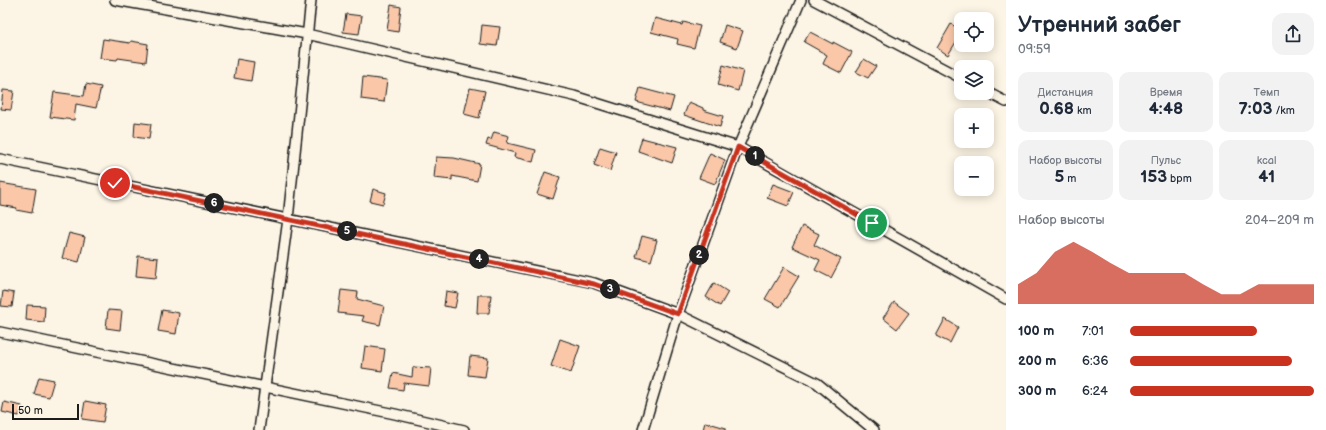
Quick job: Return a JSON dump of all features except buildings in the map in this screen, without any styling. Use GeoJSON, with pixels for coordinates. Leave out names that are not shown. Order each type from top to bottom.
{"type":"FeatureCollection","features":[{"type":"Feature","properties":{"kind":"street"},"geometry":{"type":"LineString","coordinates":[[115,0],[307,34],[574,96],[738,147],[1006,299]]}},
{"type":"Feature","properties":{"kind":"street"},"geometry":{"type":"LineString","coordinates":[[259,430],[288,219],[311,0]]}},
{"type":"Feature","properties":{"kind":"street"},"geometry":{"type":"LineString","coordinates":[[643,430],[678,314],[738,147],[801,0]]}},
{"type":"Feature","properties":{"kind":"street"},"geometry":{"type":"LineString","coordinates":[[814,0],[954,74]]}},
{"type":"Feature","properties":{"kind":"street"},"geometry":{"type":"LineString","coordinates":[[994,96],[1006,102]]}},
{"type":"Feature","properties":{"kind":"street"},"geometry":{"type":"LineString","coordinates":[[0,159],[594,284],[678,314],[817,384],[874,430]]}},
{"type":"Feature","properties":{"kind":"street"},"geometry":{"type":"LineString","coordinates":[[0,332],[464,430]]}},
{"type":"Feature","properties":{"kind":"route"},"geometry":{"type":"LineString","coordinates":[[115,183],[594,284],[678,314],[738,147],[872,223]]}}]}
